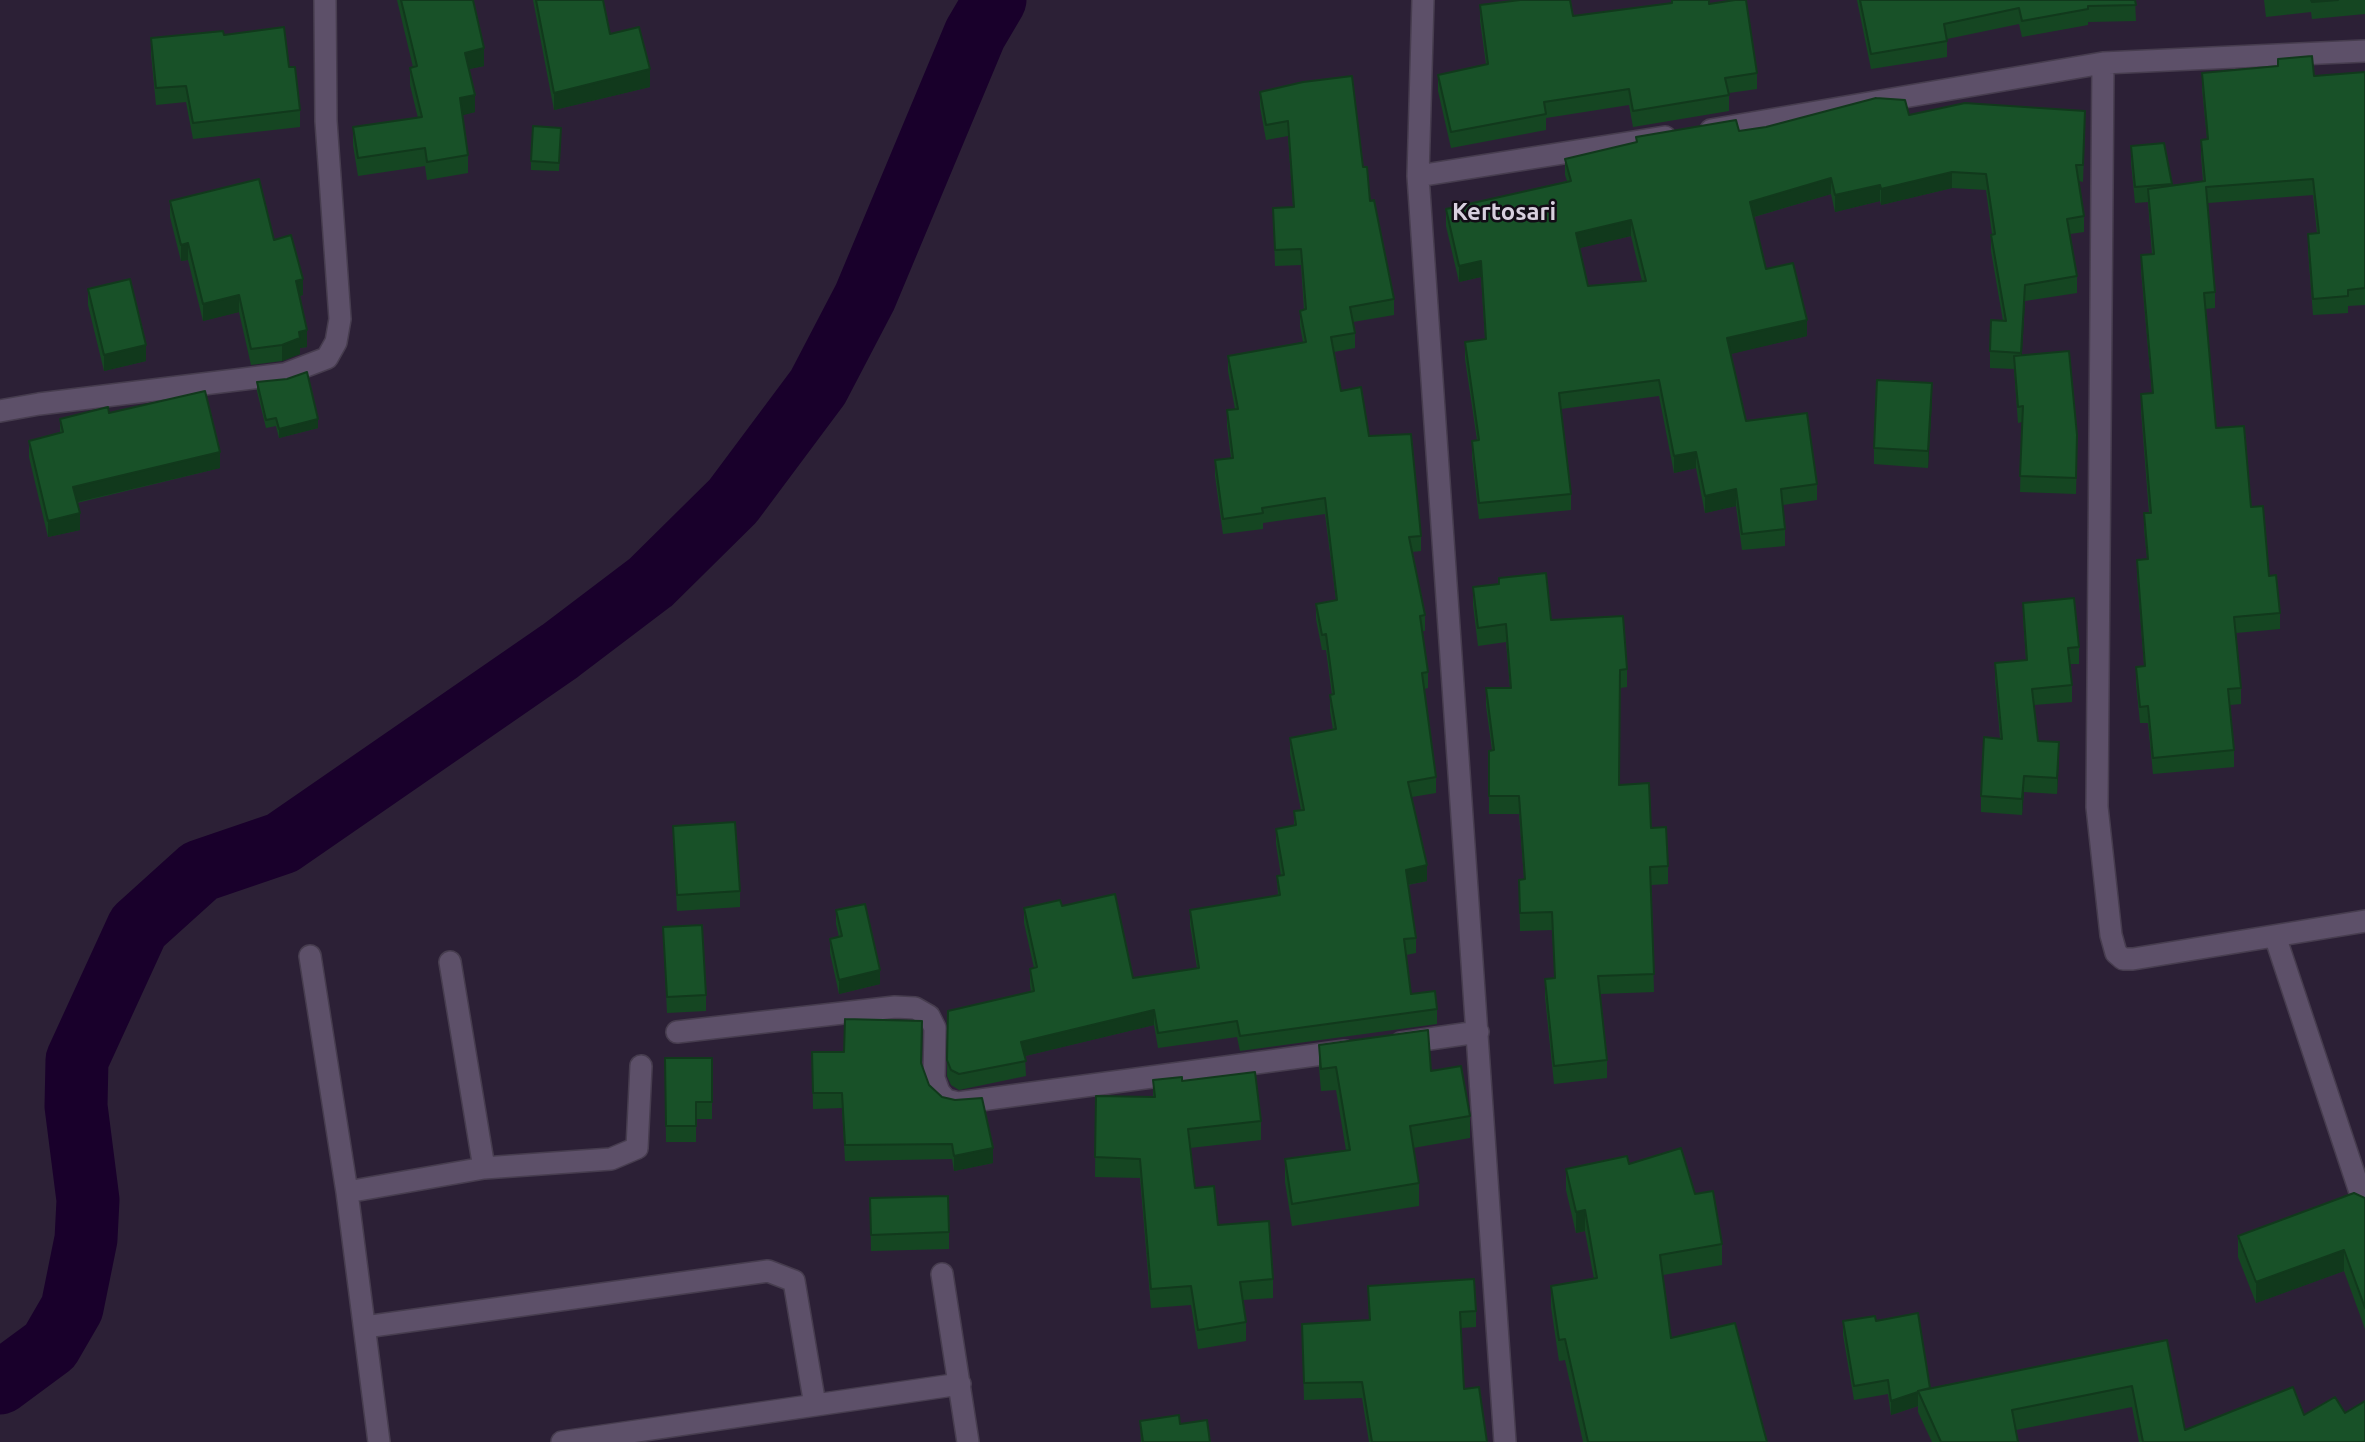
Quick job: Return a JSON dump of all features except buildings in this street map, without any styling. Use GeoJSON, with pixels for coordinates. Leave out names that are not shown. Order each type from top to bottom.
{"type":"FeatureCollection","features":[{"type":"Feature","properties":{"kind":"street"},"geometry":{"type":"LineString","coordinates":[[0,411],[285,374],[327,358],[336,342],[340,318],[326,121],[325,0]]}},
{"type":"Feature","properties":{"kind":"street"},"geometry":{"type":"LineString","coordinates":[[1423,0],[1418,176],[1505,1442]]}},
{"type":"Feature","properties":{"kind":"street"},"geometry":{"type":"LineString","coordinates":[[1418,176],[1701,132],[2103,63],[2365,51]]}},
{"type":"Feature","properties":{"kind":"street"},"geometry":{"type":"LineString","coordinates":[[2103,63],[2097,807],[2111,935],[2116,953],[2133,960],[2365,921]]}},
{"type":"Feature","properties":{"kind":"street"},"geometry":{"type":"LineString","coordinates":[[2275,936],[2365,1207]]}},
{"type":"Feature","properties":{"kind":"street"},"geometry":{"type":"LineString","coordinates":[[310,956],[347,1192],[379,1442]]}},
{"type":"Feature","properties":{"kind":"street"},"geometry":{"type":"LineString","coordinates":[[450,961],[484,1168]]}},
{"type":"Feature","properties":{"kind":"street"},"geometry":{"type":"LineString","coordinates":[[677,1032],[895,1007],[915,1008],[929,1016],[935,1028],[934,1078],[939,1092],[946,1100],[958,1103],[1478,1032]]}},
{"type":"Feature","properties":{"kind":"street"},"geometry":{"type":"LineString","coordinates":[[347,1192],[484,1168],[611,1158],[637,1149],[641,1066]]}},
{"type":"Feature","properties":{"kind":"street"},"geometry":{"type":"LineString","coordinates":[[365,1326],[768,1271],[794,1281],[815,1405]]}},
{"type":"Feature","properties":{"kind":"street"},"geometry":{"type":"LineString","coordinates":[[942,1274],[968,1442]]}},
{"type":"Feature","properties":{"kind":"street"},"geometry":{"type":"LineString","coordinates":[[562,1442],[960,1384]]}},
{"type":"Feature","properties":{"kind":"waterway"},"geometry":{"type":"LineString","coordinates":[[0,1383],[50,1346],[72,1308],[86,1239],[88,1200],[76,1106],[77,1060],[138,927],[200,871],[282,843],[560,651],[651,582],[733,501],[818,387],[865,297],[975,34],[995,0]]}},
{"type":"Feature","properties":{"kind":"district","name":"Kertosari"},"geometry":{"type":"Point","coordinates":[1504,212]}}]}
